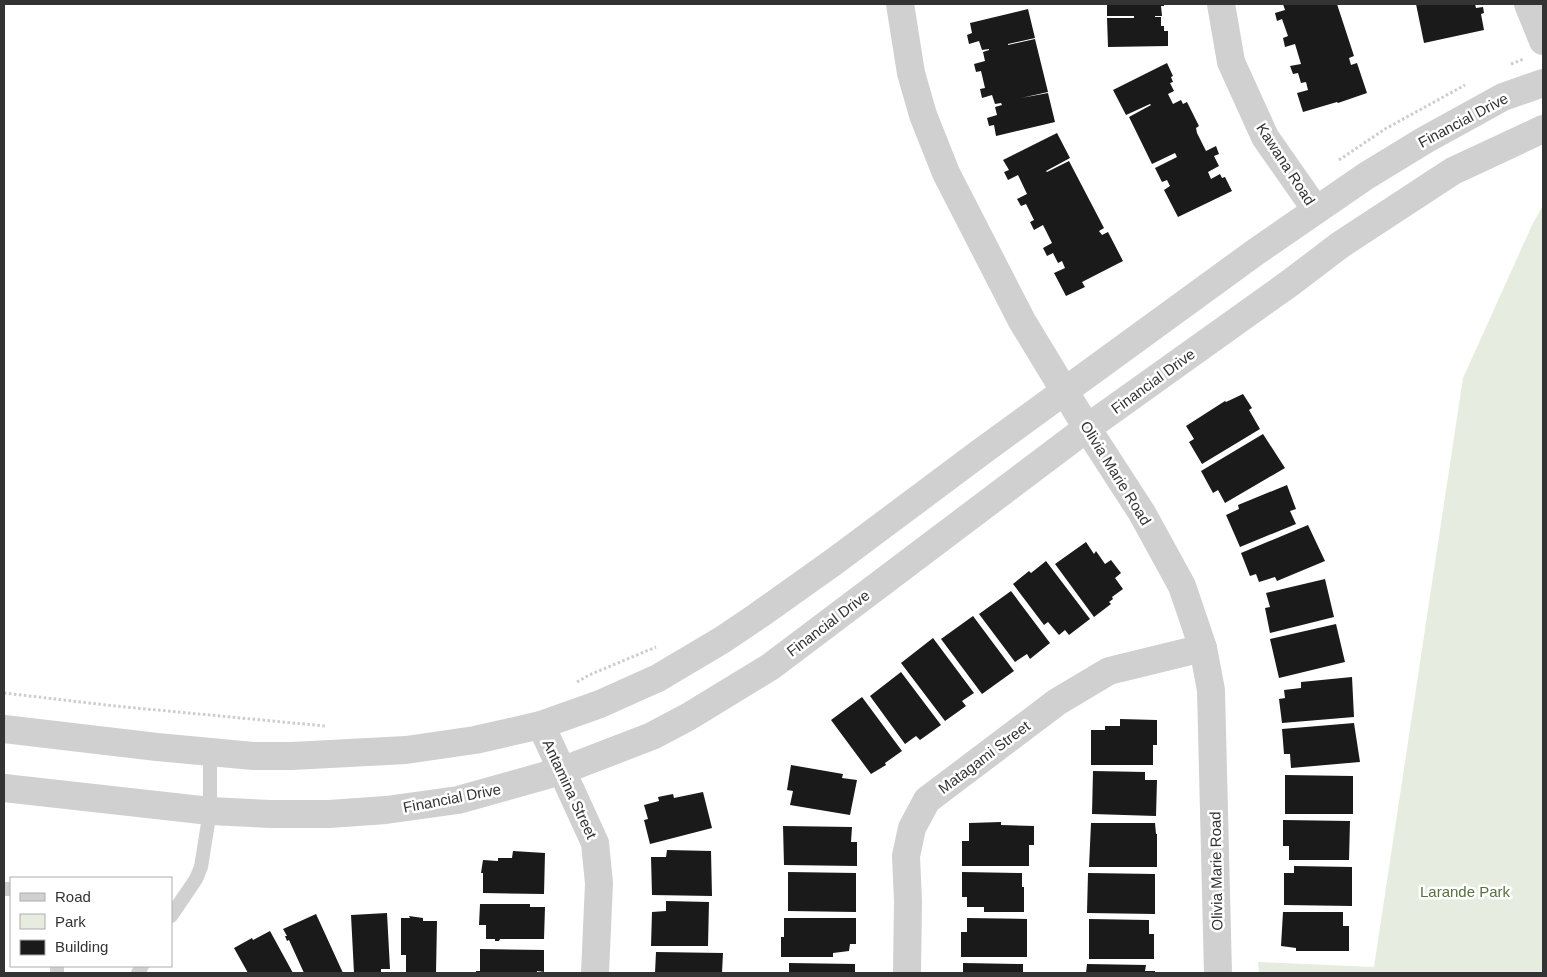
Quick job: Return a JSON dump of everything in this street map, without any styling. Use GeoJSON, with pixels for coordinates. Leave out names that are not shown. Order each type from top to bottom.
{"type":"FeatureCollection","features":[{"type":"Feature","properties":{"kind":"street","name":"Olivia Marie Road"},"geometry":{"type":"LineString","coordinates":[[900,4],[911,72],[923,115],[946,173],[1022,320],[1142,513],[1182,586],[1203,648],[1211,690],[1218,973]]}},
{"type":"Feature","properties":{"kind":"street","name":"Kawana Road"},"geometry":{"type":"LineString","coordinates":[[1221,4],[1231,62],[1265,137],[1316,210]]}},
{"type":"Feature","properties":{"kind":"street"},"geometry":{"type":"LineString","coordinates":[[1528,4],[1543,41]]}},
{"type":"Feature","properties":{"kind":"street","name":"Financial Drive"},"geometry":{"type":"LineString","coordinates":[[4,729],[210,752],[253,756],[292,756],[406,750],[475,740],[541,725],[600,704],[658,678],[722,640],[835,561],[1249,257],[1366,176],[1425,140],[1503,97],[1543,83]]}},
{"type":"Feature","properties":{"kind":"street","name":"Financial Drive"},"geometry":{"type":"LineString","coordinates":[[4,788],[210,811],[300,814],[386,810],[458,800],[561,771],[652,736],[688,717],[770,667],[1088,428],[1340,245],[1453,171],[1543,129]]}},
{"type":"Feature","properties":{"kind":"street","name":"Matagami Street"},"geometry":{"type":"LineString","coordinates":[[907,973],[908,901],[906,856],[912,828],[927,800],[1057,702],[1109,671],[1203,648]]}},
{"type":"Feature","properties":{"kind":"street","name":"Antamina Street"},"geometry":{"type":"LineString","coordinates":[[541,725],[595,843],[599,883],[595,973]]}},
{"type":"Feature","properties":{"kind":"lane"},"geometry":{"type":"LineString","coordinates":[[173,910],[196,879],[201,867],[210,811],[210,752]]}},
{"type":"Feature","properties":{"kind":"path"},"geometry":{"type":"LineString","coordinates":[[573,685],[589,675],[656,646]]}},
{"type":"Feature","properties":{"kind":"path"},"geometry":{"type":"LineString","coordinates":[[4,692],[114,706],[331,727]]}},
{"type":"Feature","properties":{"kind":"green space","name":"Larande Park"},"geometry":{"type":"Polygon","coordinates":[[[1543,206],[1543,973],[1259,973],[1258,962],[1374,967],[1463,378],[1533,223],[1543,206]]]}},
{"type":"Feature","properties":{"kind":"building"},"geometry":{"type":"Polygon","coordinates":[[[1107,4],[1164,4],[1164,6],[1161,6],[1162,16],[1155,17],[1161,17],[1161,26],[1164,26],[1164,31],[1168,31],[1168,46],[1108,47],[1107,18],[1134,18],[1134,16],[1107,16],[1107,4]]]}},
{"type":"Feature","properties":{"kind":"building"},"geometry":{"type":"Polygon","coordinates":[[[1283,4],[1337,4],[1354,56],[1349,58],[1351,65],[1357,63],[1367,93],[1303,112],[1297,93],[1308,90],[1306,82],[1301,83],[1298,73],[1293,74],[1290,66],[1301,64],[1295,44],[1285,47],[1283,38],[1288,36],[1282,19],[1277,21],[1275,13],[1285,10],[1283,4]]]}},
{"type":"Feature","properties":{"kind":"building"},"geometry":{"type":"Polygon","coordinates":[[[1416,4],[1475,4],[1476,8],[1483,7],[1484,13],[1481,14],[1484,30],[1424,43],[1416,4]]]}},
{"type":"Feature","properties":{"kind":"building"},"geometry":{"type":"Polygon","coordinates":[[[1028,9],[1035,38],[1008,45],[1035,39],[1048,92],[1021,98],[1048,93],[1055,122],[996,136],[994,125],[989,126],[987,118],[997,115],[995,107],[1002,105],[1001,103],[995,104],[992,95],[982,98],[980,89],[985,88],[981,71],[976,72],[974,64],[985,61],[983,52],[989,49],[982,50],[979,41],[969,44],[967,35],[972,33],[970,23],[1028,9]]]}},
{"type":"Feature","properties":{"kind":"building"},"geometry":{"type":"Polygon","coordinates":[[[1167,63],[1173,76],[1171,77],[1173,82],[1170,83],[1174,91],[1168,94],[1173,104],[1181,100],[1183,104],[1187,102],[1199,126],[1196,128],[1197,133],[1206,151],[1216,146],[1219,154],[1214,156],[1219,166],[1208,172],[1211,179],[1220,174],[1222,178],[1225,177],[1232,191],[1178,217],[1164,190],[1170,186],[1167,180],[1162,182],[1155,168],[1177,157],[1175,153],[1152,164],[1129,117],[1151,105],[1126,115],[1113,90],[1167,63]]]}},
{"type":"Feature","properties":{"kind":"building"},"geometry":{"type":"Polygon","coordinates":[[[1057,133],[1070,158],[1046,171],[1069,161],[1104,228],[1099,231],[1102,235],[1108,232],[1123,261],[1082,282],[1085,287],[1066,296],[1054,273],[1065,268],[1062,261],[1058,263],[1053,253],[1047,256],[1043,248],[1052,243],[1043,225],[1034,230],[1030,222],[1034,220],[1026,204],[1021,206],[1017,199],[1027,194],[1018,175],[1008,180],[1004,172],[1009,170],[1003,160],[1057,133]]]}},
{"type":"Feature","properties":{"kind":"building"},"geometry":{"type":"Polygon","coordinates":[[[1243,394],[1252,408],[1249,410],[1260,429],[1202,464],[1189,442],[1194,439],[1186,426],[1225,401],[1243,394]]]}},
{"type":"Feature","properties":{"kind":"building"},"geometry":{"type":"Polygon","coordinates":[[[1263,434],[1285,468],[1225,503],[1218,490],[1213,493],[1201,471],[1263,434]]]}},
{"type":"Feature","properties":{"kind":"building"},"geometry":{"type":"Polygon","coordinates":[[[1287,485],[1296,509],[1290,511],[1296,524],[1240,547],[1226,515],[1239,509],[1238,505],[1287,485]]]}},
{"type":"Feature","properties":{"kind":"building"},"geometry":{"type":"Polygon","coordinates":[[[1308,525],[1325,561],[1277,581],[1275,577],[1259,582],[1256,574],[1250,576],[1241,553],[1308,525]]]}},
{"type":"Feature","properties":{"kind":"building"},"geometry":{"type":"Polygon","coordinates":[[[1086,542],[1094,554],[1096,551],[1105,564],[1111,560],[1121,573],[1115,578],[1123,589],[1112,597],[1113,599],[1109,602],[1111,604],[1094,617],[1055,564],[1086,542]]]}},
{"type":"Feature","properties":{"kind":"building"},"geometry":{"type":"Polygon","coordinates":[[[1046,561],[1090,619],[1069,635],[1065,630],[1059,635],[1048,622],[1044,625],[1013,584],[1029,571],[1031,573],[1046,561]]]}},
{"type":"Feature","properties":{"kind":"building"},"geometry":{"type":"Polygon","coordinates":[[[1325,579],[1334,617],[1270,633],[1265,608],[1270,607],[1266,593],[1325,579]]]}},
{"type":"Feature","properties":{"kind":"building"},"geometry":{"type":"Polygon","coordinates":[[[1011,591],[1050,643],[1030,659],[1027,654],[1015,662],[979,614],[1011,591]]]}},
{"type":"Feature","properties":{"kind":"building"},"geometry":{"type":"Polygon","coordinates":[[[973,616],[1014,671],[982,694],[941,639],[973,616]]]}},
{"type":"Feature","properties":{"kind":"building"},"geometry":{"type":"Polygon","coordinates":[[[1336,624],[1345,662],[1279,678],[1270,639],[1336,624]]]}},
{"type":"Feature","properties":{"kind":"building"},"geometry":{"type":"Polygon","coordinates":[[[933,638],[974,693],[962,701],[966,706],[945,721],[901,663],[933,638]]]}},
{"type":"Feature","properties":{"kind":"building"},"geometry":{"type":"Polygon","coordinates":[[[901,672],[941,725],[920,740],[916,736],[905,744],[870,696],[901,672]]]}},
{"type":"Feature","properties":{"kind":"building"},"geometry":{"type":"Polygon","coordinates":[[[1352,677],[1354,717],[1282,723],[1279,699],[1285,698],[1284,690],[1301,688],[1301,682],[1352,677]]]}},
{"type":"Feature","properties":{"kind":"building"},"geometry":{"type":"Polygon","coordinates":[[[862,697],[902,751],[885,763],[886,765],[871,774],[831,720],[862,697]]]}},
{"type":"Feature","properties":{"kind":"building"},"geometry":{"type":"Polygon","coordinates":[[[1120,719],[1157,720],[1157,745],[1153,745],[1153,765],[1091,765],[1091,730],[1105,730],[1105,726],[1120,726],[1120,719]]]}},
{"type":"Feature","properties":{"kind":"building"},"geometry":{"type":"Polygon","coordinates":[[[1354,723],[1360,762],[1291,768],[1290,754],[1284,754],[1282,729],[1354,723]]]}},
{"type":"Feature","properties":{"kind":"building"},"geometry":{"type":"Polygon","coordinates":[[[791,765],[843,774],[842,778],[857,780],[850,815],[790,805],[793,791],[787,790],[791,765]]]}},
{"type":"Feature","properties":{"kind":"building"},"geometry":{"type":"Polygon","coordinates":[[[1093,771],[1145,772],[1145,780],[1157,780],[1156,816],[1092,814],[1093,771]]]}},
{"type":"Feature","properties":{"kind":"building"},"geometry":{"type":"Polygon","coordinates":[[[1285,775],[1353,776],[1353,814],[1285,814],[1285,775]]]}},
{"type":"Feature","properties":{"kind":"building"},"geometry":{"type":"Polygon","coordinates":[[[703,792],[712,828],[650,844],[644,820],[648,819],[644,805],[659,801],[658,797],[673,794],[674,798],[703,792]]]}},
{"type":"Feature","properties":{"kind":"building"},"geometry":{"type":"Polygon","coordinates":[[[1283,820],[1350,821],[1349,860],[1289,860],[1289,846],[1283,846],[1283,820]]]}},
{"type":"Feature","properties":{"kind":"building"},"geometry":{"type":"Polygon","coordinates":[[[1001,822],[1001,825],[1034,826],[1034,845],[1029,845],[1029,866],[962,866],[962,841],[969,841],[969,823],[1001,822]]]}},
{"type":"Feature","properties":{"kind":"building"},"geometry":{"type":"Polygon","coordinates":[[[1091,823],[1155,823],[1157,867],[1089,867],[1091,823]]]}},
{"type":"Feature","properties":{"kind":"building"},"geometry":{"type":"Polygon","coordinates":[[[783,826],[852,827],[851,842],[857,842],[857,866],[784,865],[783,826]]]}},
{"type":"Feature","properties":{"kind":"building"},"geometry":{"type":"Polygon","coordinates":[[[667,850],[711,851],[712,896],[652,895],[651,857],[666,857],[667,850]]]}},
{"type":"Feature","properties":{"kind":"building"},"geometry":{"type":"Polygon","coordinates":[[[513,851],[545,853],[544,894],[483,893],[483,873],[481,873],[483,860],[498,861],[498,858],[512,858],[513,851]]]}},
{"type":"Feature","properties":{"kind":"building"},"geometry":{"type":"Polygon","coordinates":[[[1294,866],[1352,867],[1352,906],[1284,905],[1284,873],[1294,873],[1294,866]]]}},
{"type":"Feature","properties":{"kind":"building"},"geometry":{"type":"Polygon","coordinates":[[[788,872],[856,873],[856,912],[788,911],[788,872]]]}},
{"type":"Feature","properties":{"kind":"building"},"geometry":{"type":"Polygon","coordinates":[[[962,872],[1022,873],[1024,912],[984,912],[984,907],[967,907],[967,897],[962,897],[962,872]]]}},
{"type":"Feature","properties":{"kind":"building"},"geometry":{"type":"Polygon","coordinates":[[[1088,873],[1155,874],[1155,914],[1087,913],[1088,873]]]}},
{"type":"Feature","properties":{"kind":"building"},"geometry":{"type":"Polygon","coordinates":[[[666,901],[709,902],[708,946],[651,946],[652,912],[666,911],[666,901]]]}},
{"type":"Feature","properties":{"kind":"building"},"geometry":{"type":"Polygon","coordinates":[[[480,904],[530,904],[530,907],[545,907],[544,939],[500,939],[495,941],[495,939],[486,939],[486,925],[479,925],[480,904]]]}},
{"type":"Feature","properties":{"kind":"building"},"geometry":{"type":"Polygon","coordinates":[[[1283,912],[1343,912],[1343,926],[1349,926],[1349,951],[1296,951],[1296,948],[1281,946],[1283,912]]]}},
{"type":"Feature","properties":{"kind":"building"},"geometry":{"type":"Polygon","coordinates":[[[387,913],[390,969],[381,969],[381,973],[354,973],[351,915],[387,913]]]}},
{"type":"Feature","properties":{"kind":"building"},"geometry":{"type":"Polygon","coordinates":[[[316,914],[343,973],[304,973],[289,940],[287,941],[285,936],[287,936],[283,929],[316,914]]]}},
{"type":"Feature","properties":{"kind":"building"},"geometry":{"type":"Polygon","coordinates":[[[409,916],[423,918],[423,921],[437,921],[436,973],[406,972],[406,955],[401,955],[401,918],[410,918],[409,916]]]}},
{"type":"Feature","properties":{"kind":"building"},"geometry":{"type":"Polygon","coordinates":[[[784,918],[856,918],[856,944],[850,944],[849,951],[833,953],[833,957],[781,957],[781,937],[784,937],[784,918]]]}},
{"type":"Feature","properties":{"kind":"building"},"geometry":{"type":"Polygon","coordinates":[[[967,918],[1027,919],[1027,957],[961,957],[961,932],[967,932],[967,918]]]}},
{"type":"Feature","properties":{"kind":"building"},"geometry":{"type":"Polygon","coordinates":[[[1089,919],[1149,920],[1149,934],[1154,934],[1154,959],[1089,959],[1089,919]]]}},
{"type":"Feature","properties":{"kind":"building"},"geometry":{"type":"Polygon","coordinates":[[[270,931],[293,973],[248,973],[234,948],[270,931]]]}},
{"type":"Feature","properties":{"kind":"building"},"geometry":{"type":"Polygon","coordinates":[[[480,949],[544,950],[544,972],[476,973],[476,971],[480,971],[480,949]]]}},
{"type":"Feature","properties":{"kind":"building"},"geometry":{"type":"Polygon","coordinates":[[[656,952],[723,953],[722,973],[655,973],[656,952]]]}},
{"type":"Feature","properties":{"kind":"building"},"geometry":{"type":"Polygon","coordinates":[[[789,963],[855,964],[855,973],[789,973],[789,963]]]}},
{"type":"Feature","properties":{"kind":"building"},"geometry":{"type":"Polygon","coordinates":[[[963,963],[1023,964],[1023,973],[963,973],[963,963]]]}},
{"type":"Feature","properties":{"kind":"building"},"geometry":{"type":"Polygon","coordinates":[[[1087,964],[1146,965],[1145,971],[1155,971],[1155,973],[1086,973],[1087,964]]]}}]}
